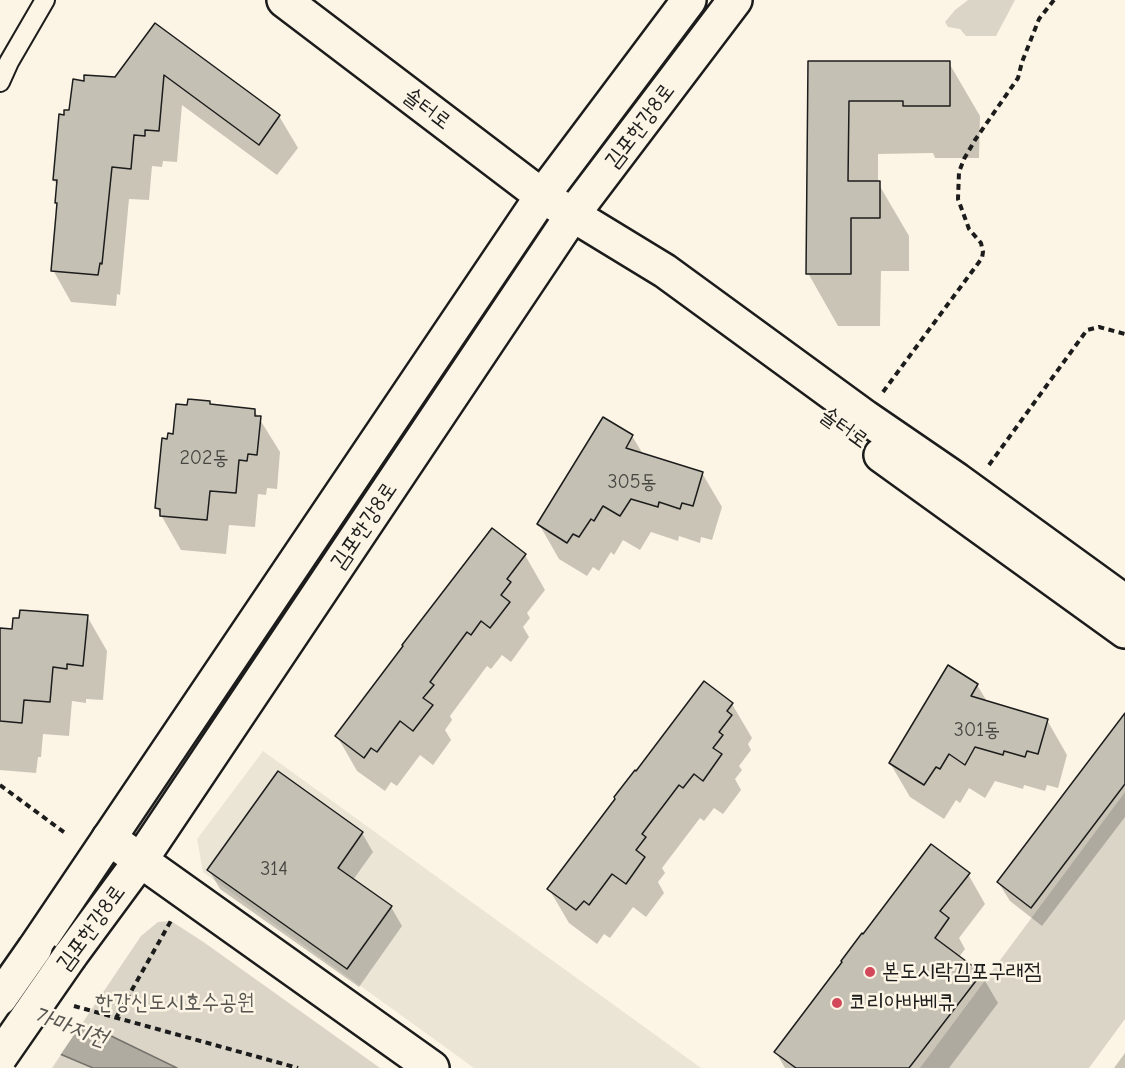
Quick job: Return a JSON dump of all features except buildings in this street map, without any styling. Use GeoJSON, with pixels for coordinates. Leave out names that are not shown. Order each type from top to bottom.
{"type":"FeatureCollection","features":[{"type":"Feature","properties":{"kind":"street","name":"솔터로"},"geometry":{"type":"LineString","coordinates":[[284,0],[542,196],[665,271],[1125,602]]}},
{"type":"Feature","properties":{"kind":"street","name":"김포한강8로"},"geometry":{"type":"LineString","coordinates":[[0,998],[542,196],[689,0]]}},
{"type":"Feature","properties":{"kind":"street","name":"김포한강8로"},"geometry":{"type":"LineString","coordinates":[[0,1057],[140,861],[573,214],[735,0]]}},
{"type":"Feature","properties":{"kind":"street","name":"솔터로"},"geometry":{"type":"LineString","coordinates":[[573,214],[643,283],[1125,631]]}},
{"type":"Feature","properties":{"kind":"street"},"geometry":{"type":"LineString","coordinates":[[110,838],[432,1068]]}},
{"type":"Feature","properties":{"kind":"lane"},"geometry":{"type":"LineString","coordinates":[[0,81],[45,0]]}},
{"type":"Feature","properties":{"kind":"path"},"geometry":{"type":"LineString","coordinates":[[865,417],[982,258],[981,243],[969,229],[958,199],[959,172],[975,140],[1018,78],[1039,19],[1053,0]]}},
{"type":"Feature","properties":{"kind":"path"},"geometry":{"type":"LineString","coordinates":[[972,490],[1087,330],[1099,327],[1125,334]]}},
{"type":"Feature","properties":{"kind":"path"},"geometry":{"type":"LineString","coordinates":[[0,785],[65,833]]}},
{"type":"Feature","properties":{"kind":"path"},"geometry":{"type":"LineString","coordinates":[[116,1018],[174,915]]}},
{"type":"Feature","properties":{"kind":"path"},"geometry":{"type":"LineString","coordinates":[[69,1005],[298,1068]]}},
{"type":"Feature","properties":{"kind":"shaded area"},"geometry":{"type":"Polygon","coordinates":[[[263,751],[701,1068],[474,1068],[203,872],[197,839],[263,751]]]}},
{"type":"Feature","properties":{"kind":"green space"},"geometry":{"type":"Polygon","coordinates":[[[968,0],[1015,0],[996,36],[966,36],[960,29],[948,27],[945,22],[968,0]]]}},
{"type":"Feature","properties":{"kind":"green space"},"geometry":{"type":"Polygon","coordinates":[[[1125,792],[1125,1019],[1089,1068],[920,1068],[1125,792]]]}},
{"type":"Feature","properties":{"kind":"green space","name":"한강신도시호수공원"},"geometry":{"type":"Polygon","coordinates":[[[171,921],[380,1068],[52,1068],[141,936],[158,922],[171,921]]]}},
{"type":"Feature","properties":{"kind":"water","name":"가마지천"},"geometry":{"type":"Polygon","coordinates":[[[41,1014],[105,1033],[177,1068],[93,1068],[41,1046],[41,1014]]]}},
{"type":"Feature","properties":{"kind":"pier"},"geometry":{"type":"Polygon","coordinates":[[[0,1002],[82,1023],[59,1057],[40,1048],[0,1038],[0,1002]]]}},
{"type":"Feature","properties":{"kind":"place","name":"본도시락김포구래점"},"geometry":{"type":"Point","coordinates":[870,972]}},
{"type":"Feature","properties":{"kind":"place","name":"코리아바베큐"},"geometry":{"type":"Point","coordinates":[837,1003]}}]}
